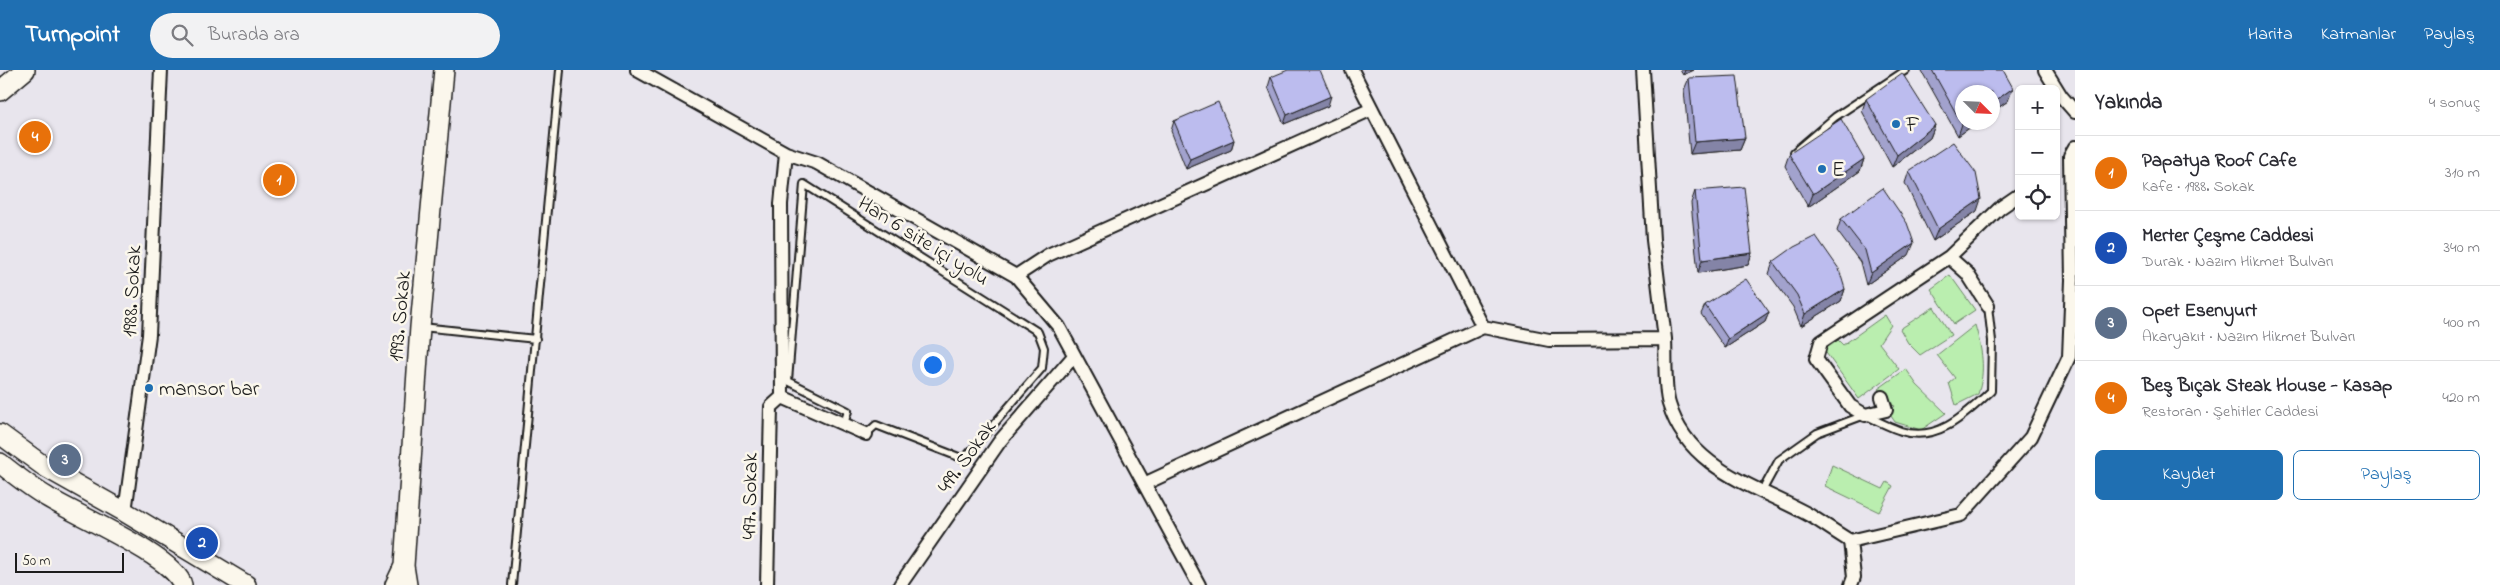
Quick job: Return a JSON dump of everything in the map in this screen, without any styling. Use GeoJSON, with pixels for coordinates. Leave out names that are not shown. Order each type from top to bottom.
{"type":"FeatureCollection","features":[{"type":"Feature","properties":{"kind":"main road"},"geometry":{"type":"LineString","coordinates":[[0,91],[25,70]]}},
{"type":"Feature","properties":{"kind":"main road","name":"1993. Sokak"},"geometry":{"type":"LineString","coordinates":[[404,566],[420,327],[444,70]]}},
{"type":"Feature","properties":{"kind":"main road"},"geometry":{"type":"LineString","coordinates":[[0,434],[45,467],[125,512],[246,585]]}},
{"type":"Feature","properties":{"kind":"main road"},"geometry":{"type":"LineString","coordinates":[[0,464],[47,497],[138,546],[170,567],[182,585]]}},
{"type":"Feature","properties":{"kind":"main road"},"geometry":{"type":"LineString","coordinates":[[395,585],[404,566]]}},
{"type":"Feature","properties":{"kind":"main road"},"geometry":{"type":"LineString","coordinates":[[404,566],[407,585]]}},
{"type":"Feature","properties":{"kind":"street","name":"1988. Sokak"},"geometry":{"type":"LineString","coordinates":[[125,512],[149,335],[161,70]]}},
{"type":"Feature","properties":{"kind":"street"},"geometry":{"type":"LineString","coordinates":[[637,70],[786,153],[817,163],[1016,276],[1059,327],[1073,357],[1200,585]]}},
{"type":"Feature","properties":{"kind":"street"},"geometry":{"type":"LineString","coordinates":[[1352,70],[1483,327]]}},
{"type":"Feature","properties":{"kind":"street"},"geometry":{"type":"LineString","coordinates":[[1643,70],[1654,240],[1665,340],[1668,404],[1684,435],[1705,460],[1761,492],[1811,516],[1850,541],[1961,516],[2030,437],[2069,357],[2072,280],[2070,156],[2075,147]]}},
{"type":"Feature","properties":{"kind":"street"},"geometry":{"type":"LineString","coordinates":[[2045,70],[2061,96],[2075,112]]}},
{"type":"Feature","properties":{"kind":"street"},"geometry":{"type":"LineString","coordinates":[[1016,276],[1048,255],[1372,109]]}},
{"type":"Feature","properties":{"kind":"street"},"geometry":{"type":"LineString","coordinates":[[786,153],[781,204],[782,396],[866,434]]}},
{"type":"Feature","properties":{"kind":"street"},"geometry":{"type":"LineString","coordinates":[[1882,397],[1886,410],[1865,415],[1850,406],[1816,359],[1821,342],[1949,257],[2000,208],[2015,198]]}},
{"type":"Feature","properties":{"kind":"street"},"geometry":{"type":"LineString","coordinates":[[1949,257],[1967,273],[1988,306]]}},
{"type":"Feature","properties":{"kind":"street"},"geometry":{"type":"LineString","coordinates":[[1144,484],[1483,327],[1549,340],[1665,340]]}},
{"type":"Feature","properties":{"kind":"street","name":"499. Sokak"},"geometry":{"type":"LineString","coordinates":[[900,585],[1000,441],[1073,357]]}},
{"type":"Feature","properties":{"kind":"street","name":"497. Sokak"},"geometry":{"type":"LineString","coordinates":[[767,585],[771,407],[782,396]]}},
{"type":"Feature","properties":{"kind":"street"},"geometry":{"type":"LineString","coordinates":[[1850,541],[1854,577],[1851,585]]}},
{"type":"Feature","properties":{"kind":"lane"},"geometry":{"type":"LineString","coordinates":[[512,585],[560,70]]}},
{"type":"Feature","properties":{"kind":"lane"},"geometry":{"type":"LineString","coordinates":[[1791,154],[1835,117],[1906,70]]}},
{"type":"Feature","properties":{"kind":"lane","name":"Han 6 site içi yolu"},"geometry":{"type":"LineString","coordinates":[[844,424],[848,411],[788,382],[804,184],[1038,332],[1044,348],[1042,368],[964,459],[876,425],[866,434]]}},
{"type":"Feature","properties":{"kind":"lane"},"geometry":{"type":"LineString","coordinates":[[1761,492],[1779,460],[1817,434],[1865,415],[1903,432],[1935,433],[1964,416],[1991,391],[1992,341],[1988,306]]}},
{"type":"Feature","properties":{"kind":"lane"},"geometry":{"type":"LineString","coordinates":[[420,327],[536,339]]}},
{"type":"Feature","properties":{"kind":"green space"},"geometry":{"type":"Polygon","coordinates":[[[1950,275],[1975,310],[1954,324],[1931,289],[1950,275]]]}},
{"type":"Feature","properties":{"kind":"green space"},"geometry":{"type":"Polygon","coordinates":[[[1934,307],[1951,335],[1920,355],[1908,343],[1900,329],[1934,307]]]}},
{"type":"Feature","properties":{"kind":"green space"},"geometry":{"type":"Polygon","coordinates":[[[1885,315],[1891,325],[1879,343],[1899,369],[1859,399],[1824,350],[1838,340],[1843,345],[1885,315]]]}},
{"type":"Feature","properties":{"kind":"green space"},"geometry":{"type":"Polygon","coordinates":[[[1975,325],[1982,360],[1982,376],[1978,394],[1956,405],[1949,383],[1955,378],[1937,355],[1975,325]]]}},
{"type":"Feature","properties":{"kind":"green space"},"geometry":{"type":"Polygon","coordinates":[[[1906,369],[1917,385],[1946,413],[1921,430],[1895,422],[1889,413],[1895,406],[1889,404],[1878,389],[1906,369]]]}},
{"type":"Feature","properties":{"kind":"green space"},"geometry":{"type":"Polygon","coordinates":[[[1832,465],[1883,489],[1887,482],[1893,486],[1879,512],[1825,486],[1832,465]]]}},
{"type":"Feature","properties":{"kind":"building"},"geometry":{"type":"Polygon","coordinates":[[[1288,70],[1320,70],[1331,96],[1287,115],[1271,77],[1288,70]]]}},
{"type":"Feature","properties":{"kind":"building"},"geometry":{"type":"Polygon","coordinates":[[[1932,70],[2003,70],[2013,88],[2000,97],[2000,85],[1955,85],[1955,111],[1932,70]]]}},
{"type":"Feature","properties":{"kind":"building","name":"F"},"geometry":{"type":"Polygon","coordinates":[[[1902,73],[1935,125],[1897,155],[1866,99],[1902,73]]]}},
{"type":"Feature","properties":{"kind":"building"},"geometry":{"type":"Polygon","coordinates":[[[1737,76],[1745,138],[1695,142],[1689,78],[1737,76]]]}},
{"type":"Feature","properties":{"kind":"building"},"geometry":{"type":"Polygon","coordinates":[[[1218,102],[1234,140],[1190,159],[1174,121],[1218,102]]]}},
{"type":"Feature","properties":{"kind":"building","name":"E"},"geometry":{"type":"Polygon","coordinates":[[[1841,119],[1864,159],[1813,194],[1789,154],[1841,119]]]}},
{"type":"Feature","properties":{"kind":"building"},"geometry":{"type":"Polygon","coordinates":[[[1953,142],[1976,173],[1981,199],[1938,229],[1909,171],[1953,142]]]}},
{"type":"Feature","properties":{"kind":"building"},"geometry":{"type":"Polygon","coordinates":[[[1744,187],[1752,253],[1702,260],[1695,191],[1744,187]]]}},
{"type":"Feature","properties":{"kind":"building"},"geometry":{"type":"Polygon","coordinates":[[[1883,188],[1907,223],[1914,243],[1871,273],[1865,250],[1841,219],[1883,188]]]}},
{"type":"Feature","properties":{"kind":"building"},"geometry":{"type":"Polygon","coordinates":[[[1816,236],[1839,269],[1845,289],[1805,314],[1797,295],[1773,262],[1794,247],[1816,236]]]}},
{"type":"Feature","properties":{"kind":"building"},"geometry":{"type":"Polygon","coordinates":[[[1746,279],[1769,312],[1728,339],[1705,305],[1746,279]]]}},
{"type":"Feature","properties":{"kind":"place","name":"F"},"geometry":{"type":"Point","coordinates":[1896,124]}},
{"type":"Feature","properties":{"kind":"place","name":"Beş Bıçak Steak House - Kasap"},"geometry":{"type":"Point","coordinates":[35,137]}},
{"type":"Feature","properties":{"kind":"place","name":"E"},"geometry":{"type":"Point","coordinates":[1822,169]}},
{"type":"Feature","properties":{"kind":"place","name":"Papatya Roof Cafe"},"geometry":{"type":"Point","coordinates":[279,180]}},
{"type":"Feature","properties":{"kind":"place","name":"mansor bar"},"geometry":{"type":"Point","coordinates":[149,388]}},
{"type":"Feature","properties":{"kind":"place","name":"Opet Esenyurt"},"geometry":{"type":"Point","coordinates":[65,460]}},
{"type":"Feature","properties":{"kind":"place","name":"Merter Çeşme Caddesi"},"geometry":{"type":"Point","coordinates":[202,543]}}]}
